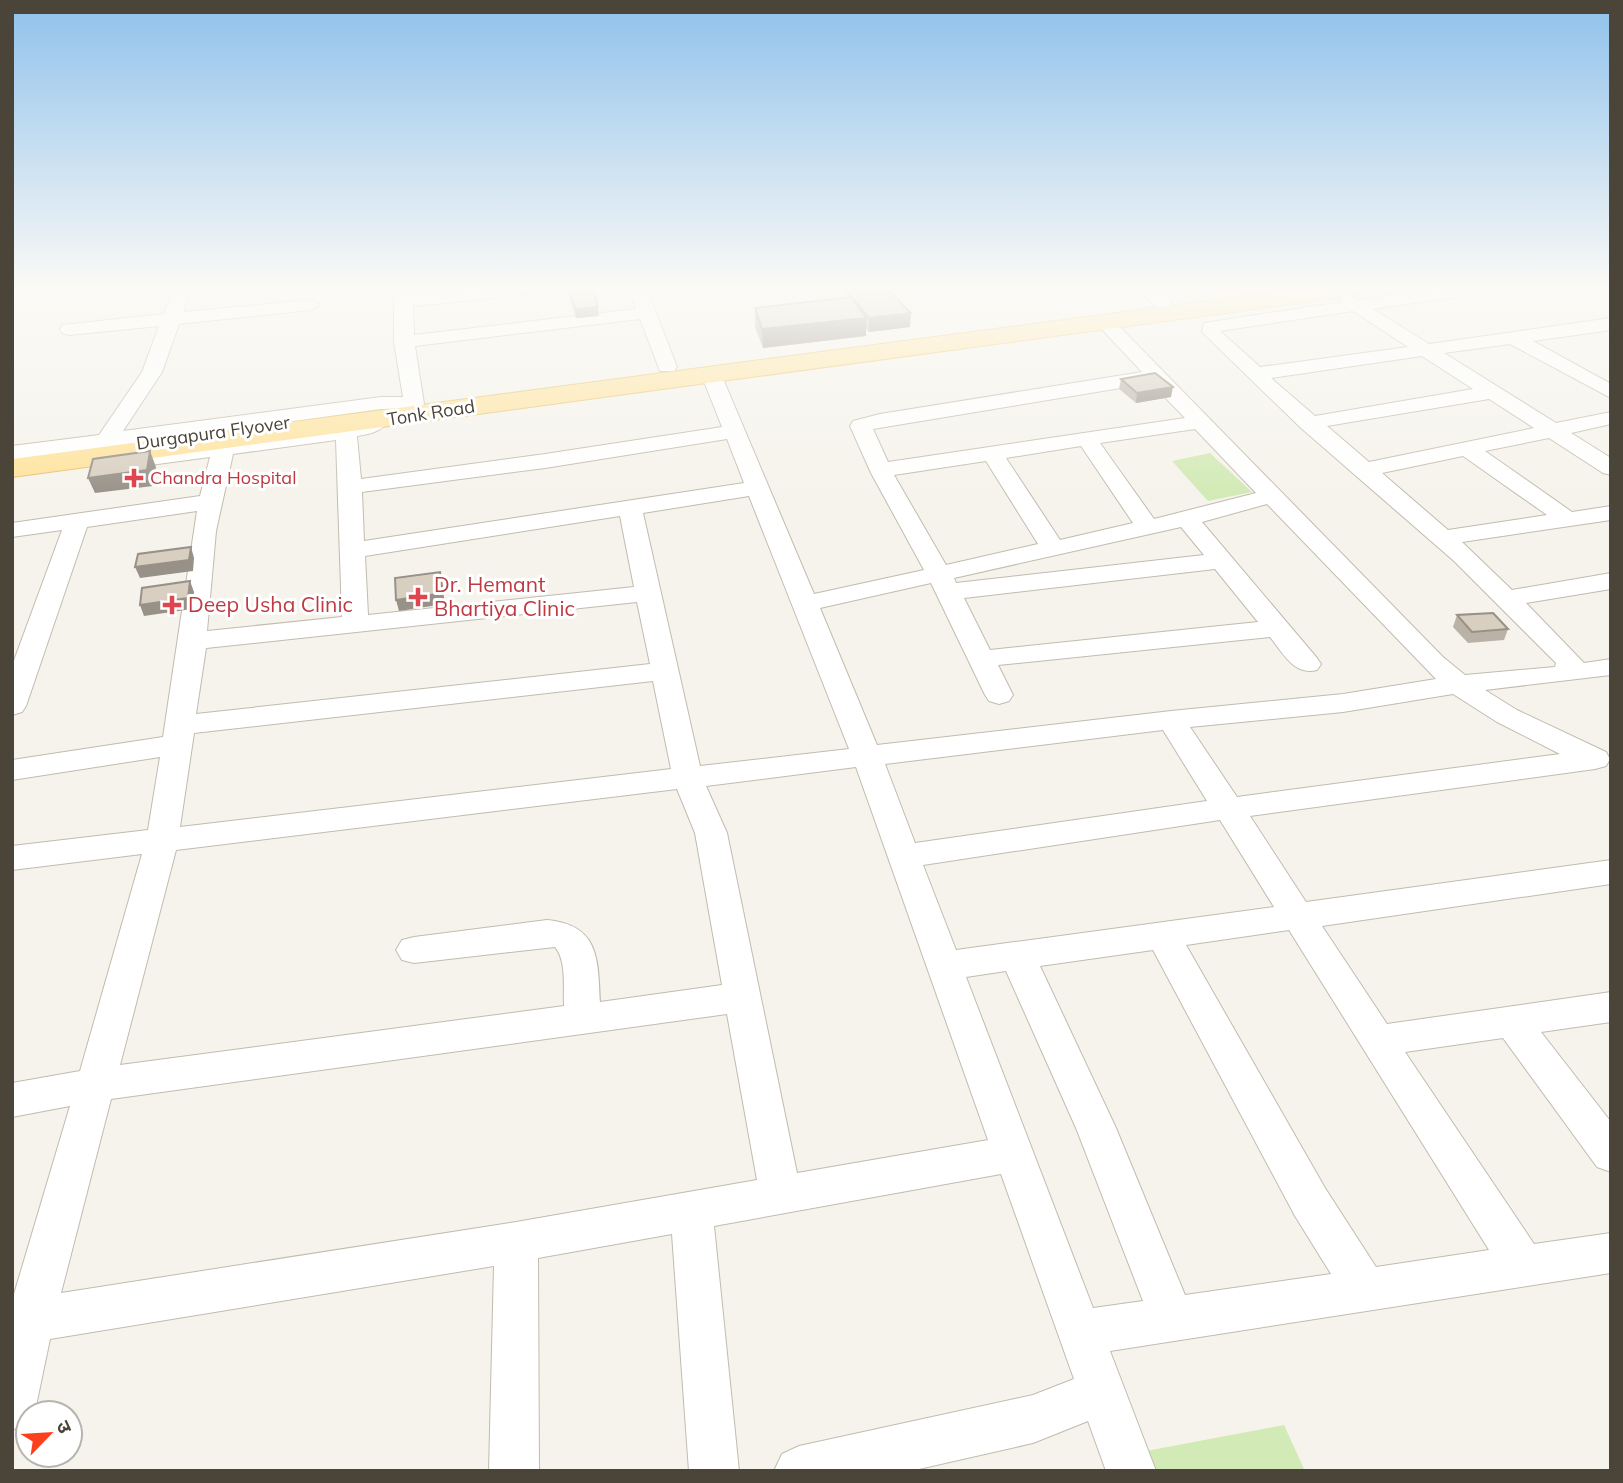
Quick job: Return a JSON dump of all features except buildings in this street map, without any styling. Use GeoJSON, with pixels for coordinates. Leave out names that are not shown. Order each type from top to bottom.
{"type":"FeatureCollection","features":[{"type":"Feature","properties":{"kind":"main road","name":"Tonk Road"},"geometry":{"type":"LineString","coordinates":[[414,404],[733,358]]}},
{"type":"Feature","properties":{"kind":"main road","name":"Tonk Road"},"geometry":{"type":"LineString","coordinates":[[364,421],[832,358]]}},
{"type":"Feature","properties":{"kind":"main road","name":"Durgapura Flyover"},"geometry":{"type":"LineString","coordinates":[[12,468],[364,421],[414,404]]}},
{"type":"Feature","properties":{"kind":"main road","name":"Durgapura Flyover"},"geometry":{"type":"LineString","coordinates":[[12,459],[364,421]]}},
{"type":"Feature","properties":{"kind":"street"},"geometry":{"type":"LineString","coordinates":[[106,441],[152,372],[157,358]]}},
{"type":"Feature","properties":{"kind":"street"},"geometry":{"type":"LineString","coordinates":[[406,358],[414,404]]}},
{"type":"Feature","properties":{"kind":"street"},"geometry":{"type":"LineString","coordinates":[[663,358],[667,368]]}},
{"type":"Feature","properties":{"kind":"street"},"geometry":{"type":"LineString","coordinates":[[1139,358],[1433,663],[1507,716],[1603,762]]}},
{"type":"Feature","properties":{"kind":"street"},"geometry":{"type":"LineString","coordinates":[[1238,358],[1442,538],[1506,599],[1570,662],[1566,674]]}},
{"type":"Feature","properties":{"kind":"street"},"geometry":{"type":"LineString","coordinates":[[1255,374],[1367,358]]}},
{"type":"Feature","properties":{"kind":"street"},"geometry":{"type":"LineString","coordinates":[[1438,358],[1611,468]]}},
{"type":"Feature","properties":{"kind":"street"},"geometry":{"type":"LineString","coordinates":[[1550,358],[1611,393]]}},
{"type":"Feature","properties":{"kind":"street"},"geometry":{"type":"LineString","coordinates":[[1573,371],[1598,366]]}},
{"type":"Feature","properties":{"kind":"street"},"geometry":{"type":"LineString","coordinates":[[710,374],[867,757],[1131,1471]]}},
{"type":"Feature","properties":{"kind":"street"},"geometry":{"type":"LineString","coordinates":[[999,695],[943,583],[881,470],[861,426],[866,423],[1156,376]]}},
{"type":"Feature","properties":{"kind":"street"},"geometry":{"type":"LineString","coordinates":[[1309,423],[1493,392]]}},
{"type":"Feature","properties":{"kind":"street","name":"Tonk Road"},"geometry":{"type":"LineString","coordinates":[[12,453],[381,403],[414,404]]}},
{"type":"Feature","properties":{"kind":"street"},"geometry":{"type":"LineString","coordinates":[[1365,470],[1611,418]]}},
{"type":"Feature","properties":{"kind":"street"},"geometry":{"type":"LineString","coordinates":[[355,622],[351,488],[364,421]]}},
{"type":"Feature","properties":{"kind":"street","name":"Tonk Road"},"geometry":{"type":"LineString","coordinates":[[12,475],[223,449],[364,421]]}},
{"type":"Feature","properties":{"kind":"street"},"geometry":{"type":"LineString","coordinates":[[881,470],[1200,422]]}},
{"type":"Feature","properties":{"kind":"street"},"geometry":{"type":"LineString","coordinates":[[351,488],[734,431]]}},
{"type":"Feature","properties":{"kind":"street"},"geometry":{"type":"LineString","coordinates":[[1087,440],[1148,527]]}},
{"type":"Feature","properties":{"kind":"street"},"geometry":{"type":"LineString","coordinates":[[12,1406],[22,1322],[96,1085],[162,841],[193,640],[204,531],[223,449]]}},
{"type":"Feature","properties":{"kind":"street"},"geometry":{"type":"LineString","coordinates":[[1467,449],[1569,520]]}},
{"type":"Feature","properties":{"kind":"street"},"geometry":{"type":"LineString","coordinates":[[992,454],[1053,548]]}},
{"type":"Feature","properties":{"kind":"street"},"geometry":{"type":"LineString","coordinates":[[353,550],[757,488]]}},
{"type":"Feature","properties":{"kind":"street"},"geometry":{"type":"LineString","coordinates":[[943,583],[1053,548],[1187,519],[1271,496]]}},
{"type":"Feature","properties":{"kind":"street"},"geometry":{"type":"LineString","coordinates":[[12,530],[210,502]]}},
{"type":"Feature","properties":{"kind":"street"},"geometry":{"type":"LineString","coordinates":[[630,507],[688,779],[711,833],[781,1195]]}},
{"type":"Feature","properties":{"kind":"street"},"geometry":{"type":"LineString","coordinates":[[1442,538],[1611,513]]}},
{"type":"Feature","properties":{"kind":"street"},"geometry":{"type":"LineString","coordinates":[[1187,519],[1307,664]]}},
{"type":"Feature","properties":{"kind":"street"},"geometry":{"type":"LineString","coordinates":[[12,706],[77,521]]}},
{"type":"Feature","properties":{"kind":"street"},"geometry":{"type":"LineString","coordinates":[[804,604],[943,583],[1220,561]]}},
{"type":"Feature","properties":{"kind":"street"},"geometry":{"type":"LineString","coordinates":[[1506,599],[1611,581]]}},
{"type":"Feature","properties":{"kind":"street"},"geometry":{"type":"LineString","coordinates":[[193,640],[647,593]]}},
{"type":"Feature","properties":{"kind":"street"},"geometry":{"type":"LineString","coordinates":[[981,659],[1277,628]]}},
{"type":"Feature","properties":{"kind":"street"},"geometry":{"type":"LineString","coordinates":[[12,858],[1171,720],[1343,703],[1459,684],[1611,667]]}},
{"type":"Feature","properties":{"kind":"street"},"geometry":{"type":"LineString","coordinates":[[12,770],[179,735],[663,671]]}},
{"type":"Feature","properties":{"kind":"street"},"geometry":{"type":"LineString","coordinates":[[1171,720],[1376,1041],[1524,1266]]}},
{"type":"Feature","properties":{"kind":"street"},"geometry":{"type":"LineString","coordinates":[[904,856],[1228,808],[1603,762]]}},
{"type":"Feature","properties":{"kind":"street"},"geometry":{"type":"LineString","coordinates":[[944,965],[1611,872]]}},
{"type":"Feature","properties":{"kind":"street"},"geometry":{"type":"LineString","coordinates":[[414,950],[547,933],[566,937],[572,942],[578,956],[583,1018]]}},
{"type":"Feature","properties":{"kind":"street"},"geometry":{"type":"LineString","coordinates":[[1163,935],[1310,1202],[1365,1289]]}},
{"type":"Feature","properties":{"kind":"street"},"geometry":{"type":"LineString","coordinates":[[1017,955],[1096,1128],[1172,1318]]}},
{"type":"Feature","properties":{"kind":"street"},"geometry":{"type":"LineString","coordinates":[[12,1100],[96,1085],[743,997]]}},
{"type":"Feature","properties":{"kind":"street"},"geometry":{"type":"LineString","coordinates":[[1376,1041],[1611,1007]]}},
{"type":"Feature","properties":{"kind":"street"},"geometry":{"type":"LineString","coordinates":[[1512,1022],[1611,1154]]}},
{"type":"Feature","properties":{"kind":"street"},"geometry":{"type":"LineString","coordinates":[[22,1322],[516,1242],[1013,1154]]}},
{"type":"Feature","properties":{"kind":"street"},"geometry":{"type":"LineString","coordinates":[[691,1211],[714,1471]]}},
{"type":"Feature","properties":{"kind":"street"},"geometry":{"type":"LineString","coordinates":[[514,1471],[516,1242]]}},
{"type":"Feature","properties":{"kind":"street"},"geometry":{"type":"LineString","coordinates":[[1079,1333],[1611,1253]]}},
{"type":"Feature","properties":{"kind":"street"},"geometry":{"type":"LineString","coordinates":[[799,1471],[1033,1419],[1101,1392]]}},
{"type":"Feature","properties":{"kind":"green space"},"geometry":{"type":"Polygon","coordinates":[[[1210,453],[1252,492],[1208,501],[1172,461],[1210,453]]]}},
{"type":"Feature","properties":{"kind":"green space"},"geometry":{"type":"Polygon","coordinates":[[[1284,1425],[1305,1471],[1131,1471],[1125,1455],[1284,1425]]]}},
{"type":"Feature","properties":{"kind":"place","name":"Chandra Hospital"},"geometry":{"type":"Point","coordinates":[134,478]}},
{"type":"Feature","properties":{"kind":"place","name":"Dr. Hemant Bhartiya Clinic"},"geometry":{"type":"Point","coordinates":[418,597]}},
{"type":"Feature","properties":{"kind":"place","name":"Deep Usha Clinic"},"geometry":{"type":"Point","coordinates":[172,605]}}]}
